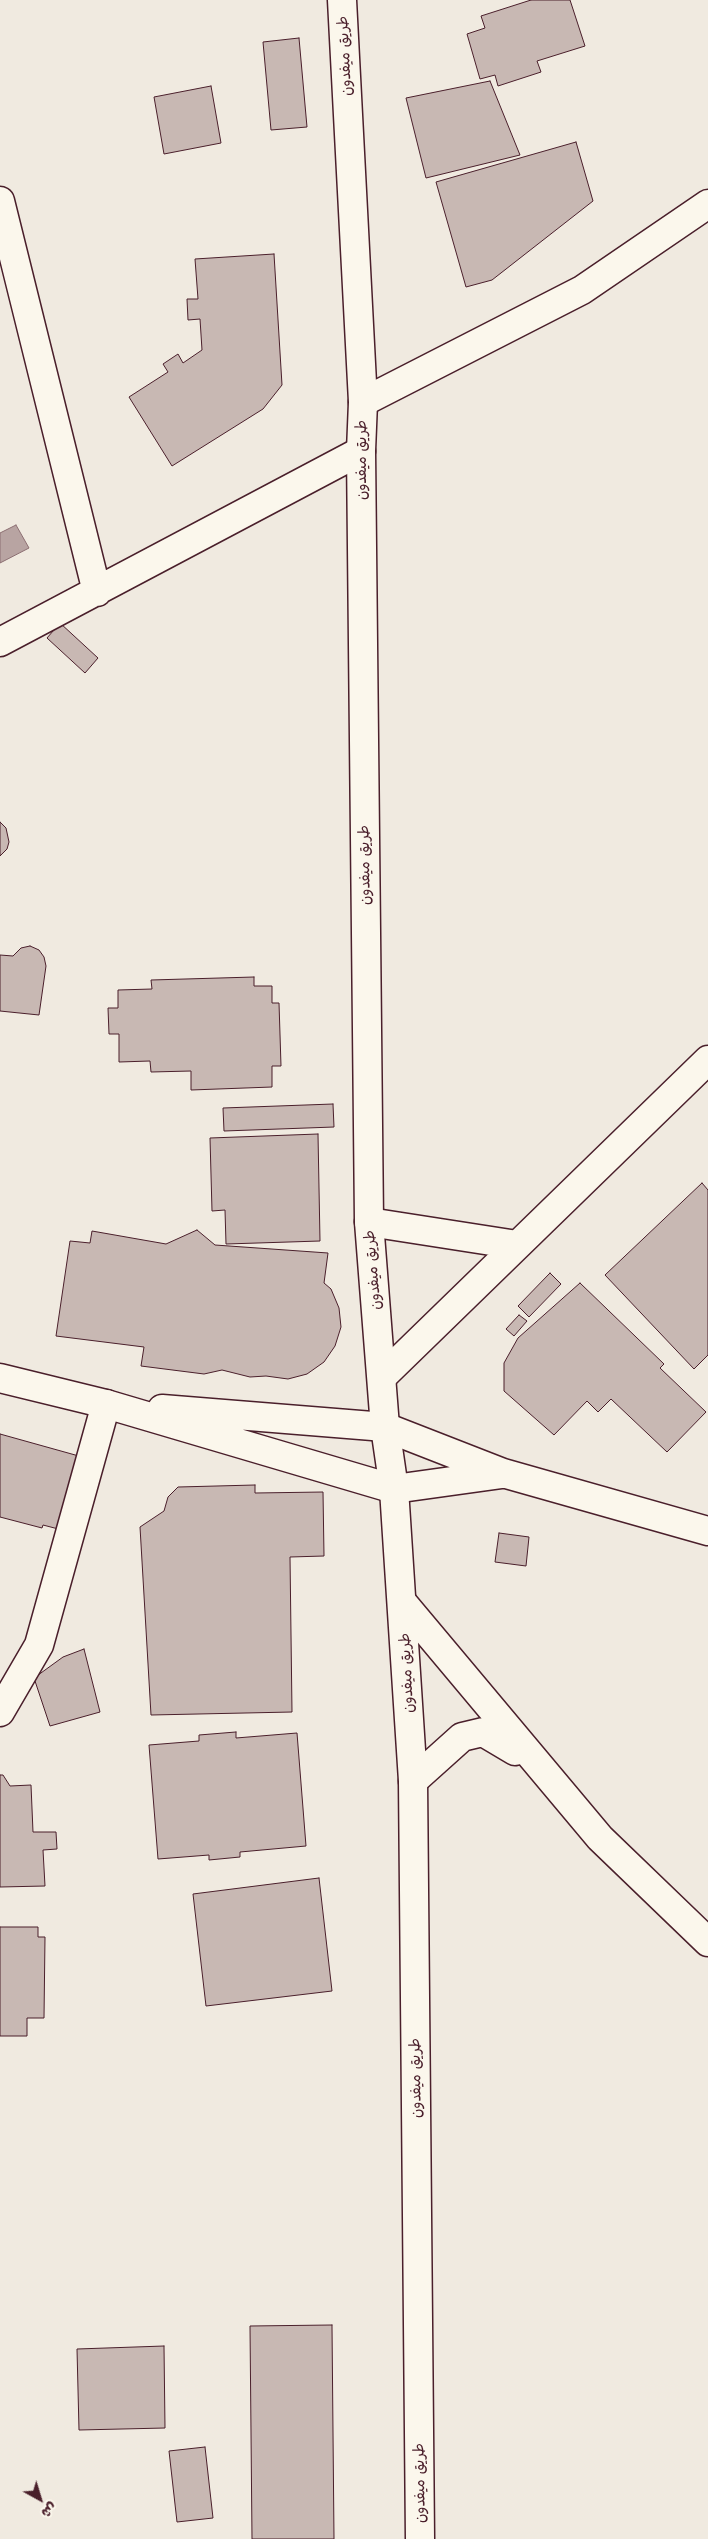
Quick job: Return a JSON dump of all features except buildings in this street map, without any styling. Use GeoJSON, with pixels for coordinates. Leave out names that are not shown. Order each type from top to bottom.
{"type":"FeatureCollection","features":[{"type":"Feature","properties":{"kind":"street","name":"طريق ميفدون"},"geometry":{"type":"LineString","coordinates":[[342,0],[363,402],[361,450],[369,1222],[385,1427],[394,1489],[413,1781],[420,2539]]}},
{"type":"Feature","properties":{"kind":"street"},"geometry":{"type":"LineString","coordinates":[[0,201],[6,246],[97,592]]}},
{"type":"Feature","properties":{"kind":"street"},"geometry":{"type":"LineString","coordinates":[[363,402],[582,290],[708,204]]}},
{"type":"Feature","properties":{"kind":"street"},"geometry":{"type":"LineString","coordinates":[[0,642],[361,450]]}},
{"type":"Feature","properties":{"kind":"street"},"geometry":{"type":"LineString","coordinates":[[382,1377],[708,1060]]}},
{"type":"Feature","properties":{"kind":"street"},"geometry":{"type":"LineString","coordinates":[[369,1222],[517,1245]]}},
{"type":"Feature","properties":{"kind":"street"},"geometry":{"type":"LineString","coordinates":[[0,1378],[106,1404],[394,1489],[503,1473]]}},
{"type":"Feature","properties":{"kind":"street"},"geometry":{"type":"LineString","coordinates":[[106,1404],[385,1427],[503,1473],[708,1530]]}},
{"type":"Feature","properties":{"kind":"street"},"geometry":{"type":"LineString","coordinates":[[0,1712],[39,1645],[106,1404]]}},
{"type":"Feature","properties":{"kind":"street"},"geometry":{"type":"LineString","coordinates":[[402,1603],[600,1838],[708,1942]]}},
{"type":"Feature","properties":{"kind":"street"},"geometry":{"type":"LineString","coordinates":[[413,1781],[462,1737],[484,1732],[538,1765]]}},
{"type":"Feature","properties":{"kind":"shaded area"},"geometry":{"type":"Polygon","coordinates":[[[16,525],[29,548],[0,563],[0,533],[16,525]]]}}]}
